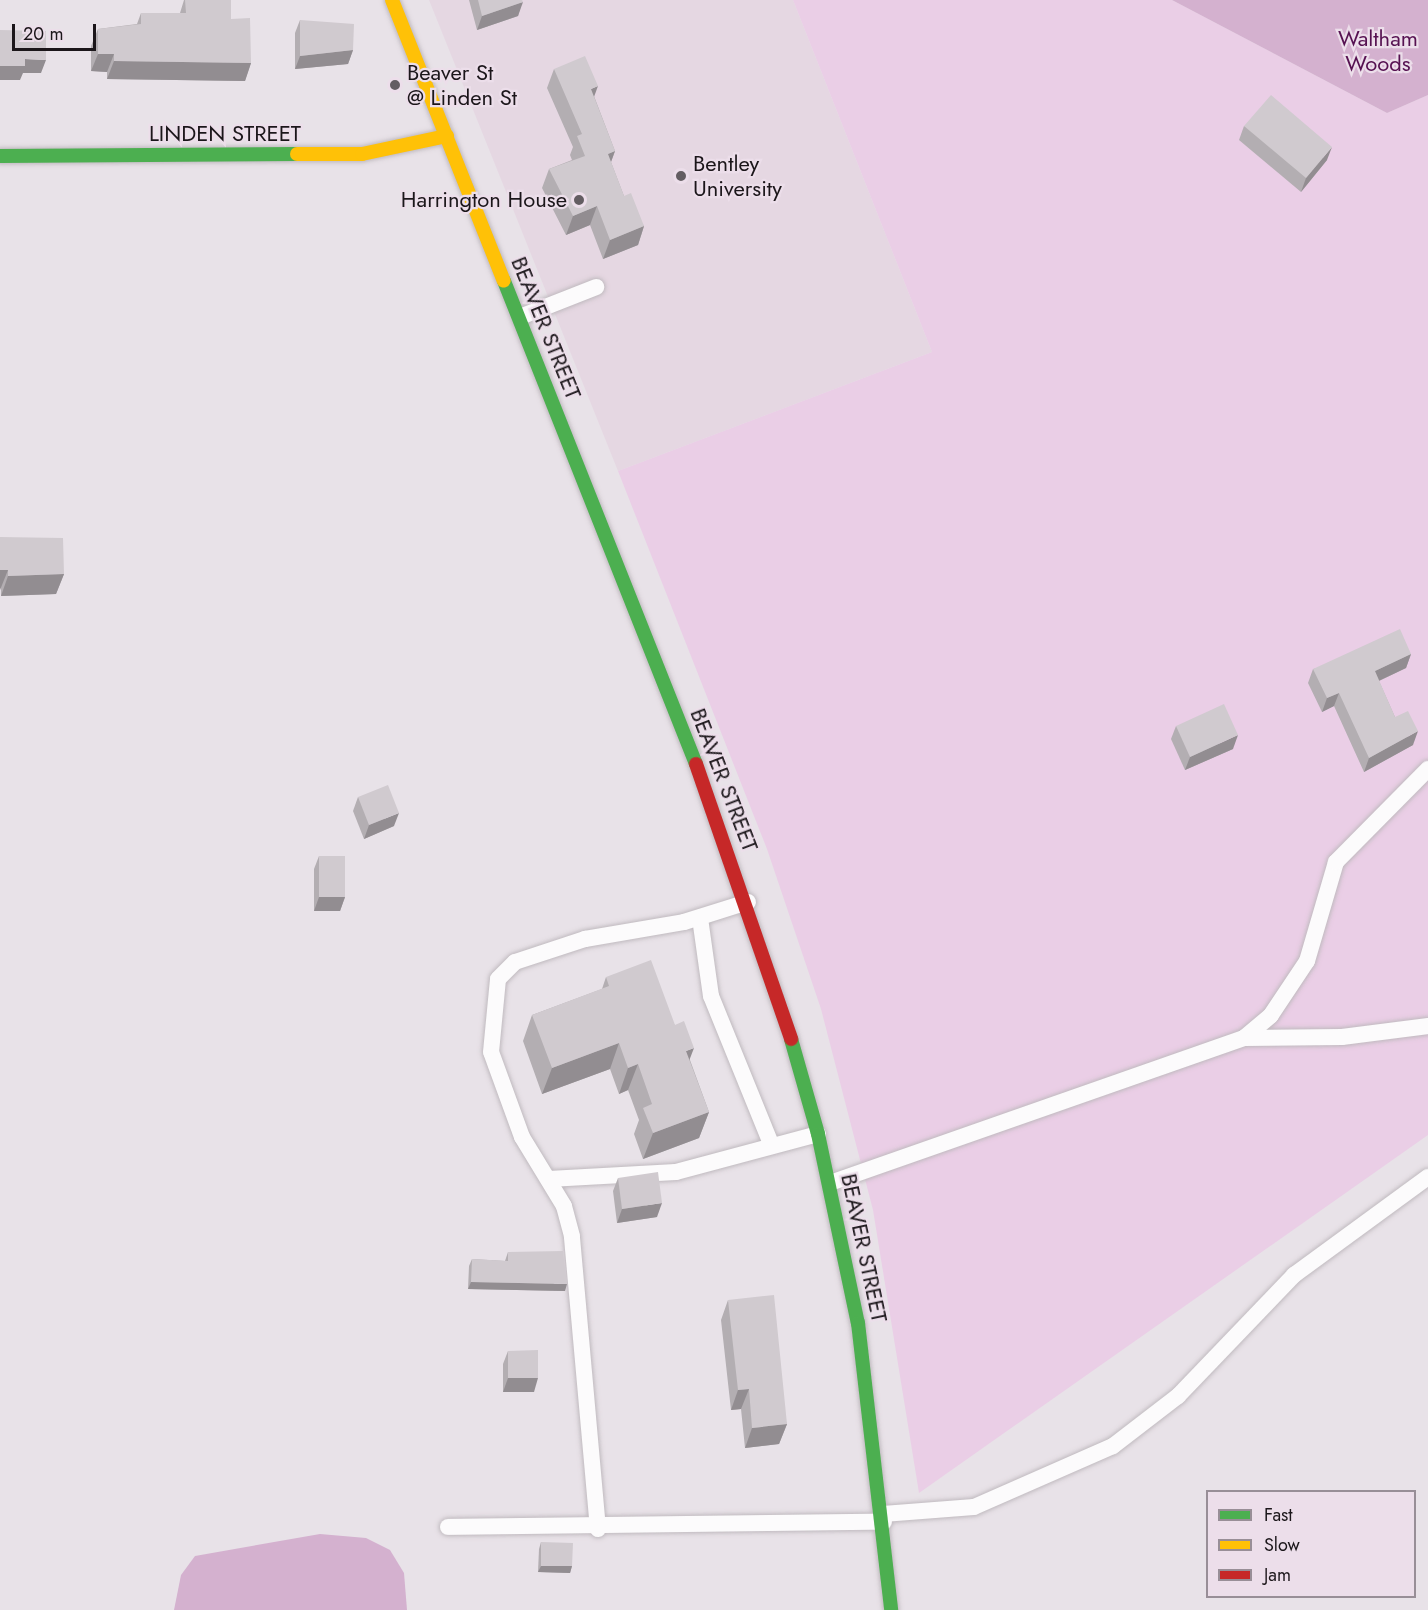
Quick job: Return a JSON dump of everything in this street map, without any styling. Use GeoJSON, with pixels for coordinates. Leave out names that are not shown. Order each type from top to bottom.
{"type":"FeatureCollection","features":[{"type":"Feature","properties":{"kind":"main road","name":"BEAVER STREET"},"geometry":{"type":"LineString","coordinates":[[392,0],[520,317],[748,902],[818,1134],[830,1184],[865,1364],[884,1518],[891,1610]]}},
{"type":"Feature","properties":{"kind":"main road","name":"LINDEN STREET"},"geometry":{"type":"LineString","coordinates":[[0,156],[362,154],[447,136]]}},
{"type":"Feature","properties":{"kind":"lane"},"geometry":{"type":"LineString","coordinates":[[520,317],[596,288]]}},
{"type":"Feature","properties":{"kind":"lane"},"geometry":{"type":"LineString","coordinates":[[1245,1038],[1271,1015],[1307,961],[1336,862],[1428,769]]}},
{"type":"Feature","properties":{"kind":"lane"},"geometry":{"type":"LineString","coordinates":[[598,1529],[572,1236],[549,1179],[522,1137],[491,1052],[498,979],[515,962],[585,939],[700,918],[748,902]]}},
{"type":"Feature","properties":{"kind":"lane"},"geometry":{"type":"LineString","coordinates":[[700,918],[711,996],[771,1144]]}},
{"type":"Feature","properties":{"kind":"lane"},"geometry":{"type":"LineString","coordinates":[[830,1184],[1245,1038],[1342,1037],[1428,1026]]}},
{"type":"Feature","properties":{"kind":"lane"},"geometry":{"type":"LineString","coordinates":[[549,1179],[676,1172],[771,1144],[818,1134]]}},
{"type":"Feature","properties":{"kind":"lane"},"geometry":{"type":"LineString","coordinates":[[448,1527],[598,1529],[884,1518],[984,1504],[1113,1446],[1178,1396],[1294,1275],[1428,1177]]}},
{"type":"Feature","properties":{"kind":"shaded area","name":"Bentley University"},"geometry":{"type":"Polygon","coordinates":[[[429,0],[793,0],[932,352],[618,471],[429,0]]]}},
{"type":"Feature","properties":{"kind":"shaded area"},"geometry":{"type":"Polygon","coordinates":[[[793,0],[1172,0],[1387,113],[1428,95],[1428,1135],[919,1493],[873,1210],[821,1009],[767,849],[618,471],[932,352],[793,0]]]}},
{"type":"Feature","properties":{"kind":"green space","name":"Waltham Woods"},"geometry":{"type":"Polygon","coordinates":[[[1172,0],[1428,0],[1428,95],[1387,113],[1172,0]]]}},
{"type":"Feature","properties":{"kind":"green space"},"geometry":{"type":"Polygon","coordinates":[[[320,1534],[366,1538],[390,1550],[404,1573],[407,1610],[174,1610],[181,1575],[195,1556],[320,1534]]]}},
{"type":"Feature","properties":{"kind":"building"},"geometry":{"type":"Polygon","coordinates":[[[185,0],[231,0],[231,19],[250,18],[251,63],[114,61],[114,54],[98,54],[98,29],[141,24],[141,13],[186,13],[185,0]]]}},
{"type":"Feature","properties":{"kind":"building"},"geometry":{"type":"Polygon","coordinates":[[[478,0],[522,0],[523,2],[482,16],[478,0]]]}},
{"type":"Feature","properties":{"kind":"building"},"geometry":{"type":"Polygon","coordinates":[[[300,20],[354,24],[353,50],[300,56],[300,20]]]}},
{"type":"Feature","properties":{"kind":"building"},"geometry":{"type":"Polygon","coordinates":[[[0,30],[46,31],[46,60],[25,59],[25,66],[0,66],[0,30]]]}},
{"type":"Feature","properties":{"kind":"building"},"geometry":{"type":"Polygon","coordinates":[[[585,56],[598,86],[591,89],[615,151],[608,154],[624,196],[631,193],[644,226],[610,240],[597,206],[573,216],[549,169],[585,156],[577,136],[582,134],[554,69],[585,56]]]}},
{"type":"Feature","properties":{"kind":"building"},"geometry":{"type":"Polygon","coordinates":[[[1271,95],[1332,147],[1306,178],[1244,126],[1271,95]]]}},
{"type":"Feature","properties":{"kind":"building"},"geometry":{"type":"Polygon","coordinates":[[[0,537],[63,538],[64,574],[8,576],[8,570],[0,570],[0,537]]]}},
{"type":"Feature","properties":{"kind":"building"},"geometry":{"type":"Polygon","coordinates":[[[1400,629],[1411,654],[1375,671],[1395,717],[1408,711],[1418,731],[1369,758],[1339,693],[1327,698],[1313,669],[1400,629]]]}},
{"type":"Feature","properties":{"kind":"building"},"geometry":{"type":"Polygon","coordinates":[[[1224,704],[1238,735],[1190,757],[1176,726],[1224,704]]]}},
{"type":"Feature","properties":{"kind":"building"},"geometry":{"type":"Polygon","coordinates":[[[388,785],[399,813],[369,825],[358,797],[388,785]]]}},
{"type":"Feature","properties":{"kind":"building"},"geometry":{"type":"Polygon","coordinates":[[[319,856],[345,856],[345,897],[319,897],[319,856]]]}},
{"type":"Feature","properties":{"kind":"building"},"geometry":{"type":"Polygon","coordinates":[[[651,960],[675,1025],[684,1021],[694,1048],[686,1051],[709,1112],[653,1133],[643,1108],[652,1104],[638,1064],[628,1068],[619,1043],[552,1068],[532,1015],[609,986],[606,977],[651,960]]]}},
{"type":"Feature","properties":{"kind":"building"},"geometry":{"type":"Polygon","coordinates":[[[658,1172],[662,1203],[622,1209],[618,1178],[658,1172]]]}},
{"type":"Feature","properties":{"kind":"building"},"geometry":{"type":"Polygon","coordinates":[[[563,1251],[567,1284],[471,1282],[472,1259],[508,1261],[508,1252],[563,1251]]]}},
{"type":"Feature","properties":{"kind":"building"},"geometry":{"type":"Polygon","coordinates":[[[774,1295],[787,1424],[752,1428],[749,1389],[738,1390],[728,1300],[774,1295]]]}},
{"type":"Feature","properties":{"kind":"building"},"geometry":{"type":"Polygon","coordinates":[[[538,1350],[538,1378],[508,1378],[508,1351],[538,1350]]]}},
{"type":"Feature","properties":{"kind":"building"},"geometry":{"type":"Polygon","coordinates":[[[541,1542],[573,1543],[572,1566],[541,1566],[541,1542]]]}},
{"type":"Feature","properties":{"kind":"traffic: fast"},"geometry":{"type":"LineString","coordinates":[[0,156],[297,154]]}},
{"type":"Feature","properties":{"kind":"traffic: fast"},"geometry":{"type":"LineString","coordinates":[[504,281],[696,764]]}},
{"type":"Feature","properties":{"kind":"traffic: fast"},"geometry":{"type":"LineString","coordinates":[[791,1039],[818,1134],[858,1323],[891,1610]]}},
{"type":"Feature","properties":{"kind":"traffic: slow"},"geometry":{"type":"LineString","coordinates":[[392,0],[504,281]]}},
{"type":"Feature","properties":{"kind":"traffic: slow"},"geometry":{"type":"LineString","coordinates":[[297,154],[362,154],[447,136]]}},
{"type":"Feature","properties":{"kind":"traffic: jam"},"geometry":{"type":"LineString","coordinates":[[696,764],[791,1039]]}},
{"type":"Feature","properties":{"kind":"place","name":"Beaver St @ Linden St"},"geometry":{"type":"Point","coordinates":[395,85]}},
{"type":"Feature","properties":{"kind":"place","name":"Bentley University"},"geometry":{"type":"Point","coordinates":[681,176]}},
{"type":"Feature","properties":{"kind":"place","name":"Harrington House"},"geometry":{"type":"Point","coordinates":[579,200]}}]}
